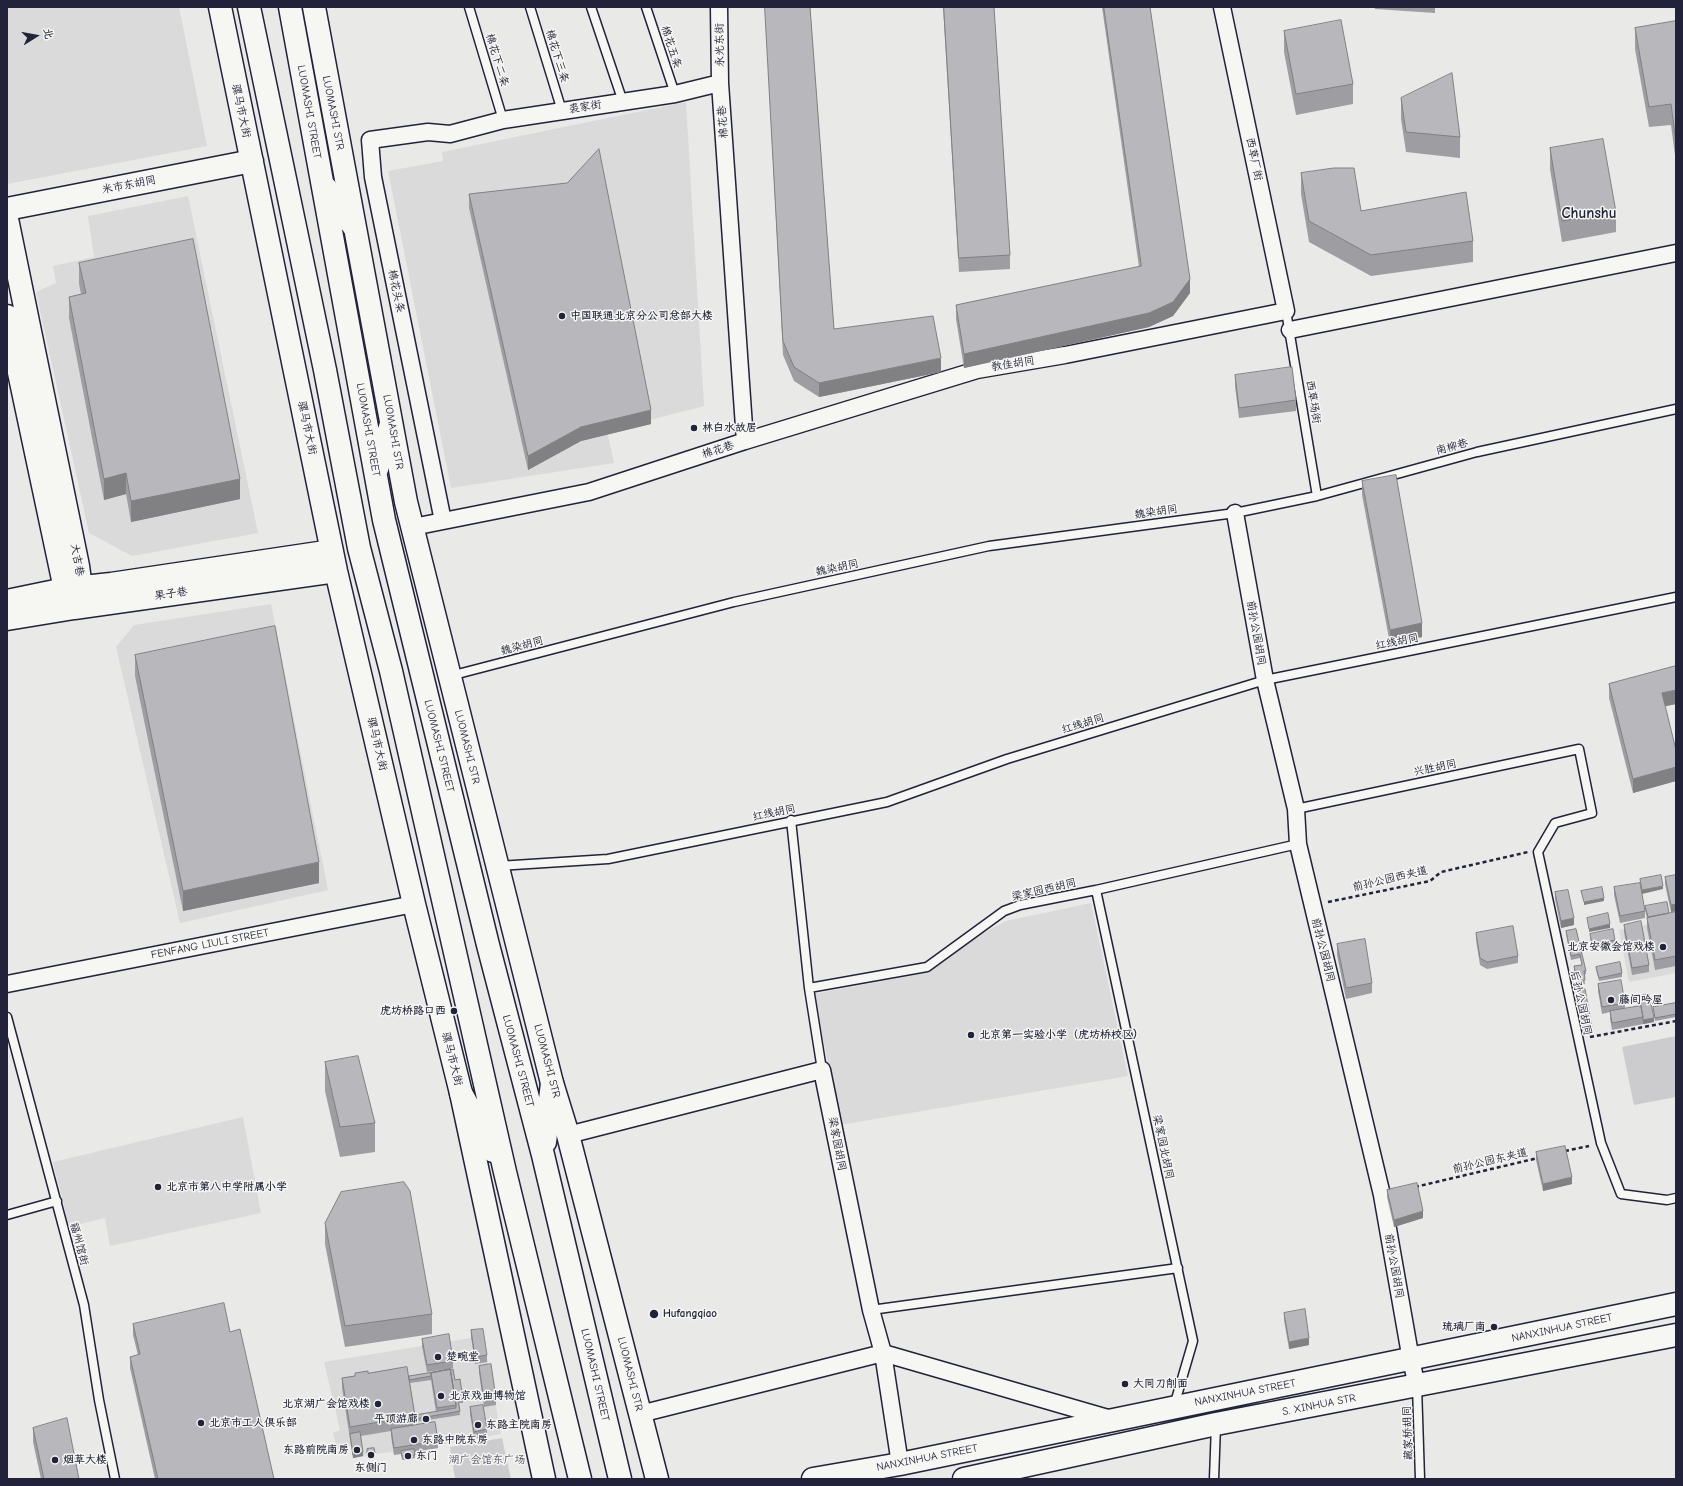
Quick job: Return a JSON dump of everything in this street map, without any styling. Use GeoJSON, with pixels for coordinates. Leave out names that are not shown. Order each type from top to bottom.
{"type":"FeatureCollection","features":[{"type":"Feature","properties":{"kind":"main road","name":"骡马市大街"},"geometry":{"type":"LineString","coordinates":[[220,7],[334,561],[414,904],[461,1093],[544,1479]]}},
{"type":"Feature","properties":{"kind":"main road"},"geometry":{"type":"LineString","coordinates":[[249,7],[324,363],[359,548],[393,679],[505,1172],[580,1479]]}},
{"type":"Feature","properties":{"kind":"main road","name":"LUOMASHI STREET"},"geometry":{"type":"LineString","coordinates":[[290,7],[384,520],[488,946],[543,1155],[620,1479]]}},
{"type":"Feature","properties":{"kind":"main road","name":"LUOMASHI STR"},"geometry":{"type":"LineString","coordinates":[[314,7],[406,502],[552,1083],[568,1135],[657,1479]]}},
{"type":"Feature","properties":{"kind":"main road","name":"米市东胡同"},"geometry":{"type":"LineString","coordinates":[[7,209],[252,161]]}},
{"type":"Feature","properties":{"kind":"main road"},"geometry":{"type":"LineString","coordinates":[[322,182],[354,227]]}},
{"type":"Feature","properties":{"kind":"main road","name":"大吉巷"},"geometry":{"type":"LineString","coordinates":[[7,219],[74,595]]}},
{"type":"Feature","properties":{"kind":"main road","name":"大吉巷"},"geometry":{"type":"LineString","coordinates":[[7,316],[74,595]]}},
{"type":"Feature","properties":{"kind":"main road"},"geometry":{"type":"LineString","coordinates":[[376,472],[391,424]]}},
{"type":"Feature","properties":{"kind":"main road","name":"果子巷"},"geometry":{"type":"LineString","coordinates":[[7,601],[74,595],[334,561]]}},
{"type":"Feature","properties":{"kind":"main road","name":"果子巷"},"geometry":{"type":"LineString","coordinates":[[7,620],[74,595]]}},
{"type":"Feature","properties":{"kind":"main road"},"geometry":{"type":"LineString","coordinates":[[543,1155],[552,1083]]}},
{"type":"Feature","properties":{"kind":"main road"},"geometry":{"type":"LineString","coordinates":[[461,1093],[505,1172]]}},
{"type":"Feature","properties":{"kind":"main road","name":"NANXINHUA STREET"},"geometry":{"type":"LineString","coordinates":[[813,1479],[900,1464],[1112,1419],[1411,1360],[1676,1304]]}},
{"type":"Feature","properties":{"kind":"main road","name":"S. XINHUA STR"},"geometry":{"type":"LineString","coordinates":[[964,1479],[1216,1424],[1676,1335]]}},
{"type":"Feature","properties":{"kind":"street","name":"永光东街"},"geometry":{"type":"LineString","coordinates":[[719,7],[720,83]]}},
{"type":"Feature","properties":{"kind":"street","name":"西草厂街"},"geometry":{"type":"LineString","coordinates":[[1222,7],[1286,311]]}},
{"type":"Feature","properties":{"kind":"street","name":"裘家街"},"geometry":{"type":"LineString","coordinates":[[450,134],[503,120],[675,94],[720,83]]}},
{"type":"Feature","properties":{"kind":"street","name":"棉花巷"},"geometry":{"type":"LineString","coordinates":[[412,527],[589,492],[745,441],[720,83]]}},
{"type":"Feature","properties":{"kind":"street","name":"棉花头条"},"geometry":{"type":"LineString","coordinates":[[443,521],[373,177],[370,140],[428,132],[450,134]]}},
{"type":"Feature","properties":{"kind":"street"},"geometry":{"type":"LineString","coordinates":[[1290,330],[1676,253]]}},
{"type":"Feature","properties":{"kind":"street","name":"教佳胡同"},"geometry":{"type":"LineString","coordinates":[[745,441],[977,370],[1065,356],[1286,311]]}},
{"type":"Feature","properties":{"kind":"street","name":"前孙公园胡同"},"geometry":{"type":"LineString","coordinates":[[1235,513],[1265,680],[1296,809],[1298,844],[1382,1195],[1411,1360],[1417,1386]]}},
{"type":"Feature","properties":{"kind":"street","name":"FENFANG LIULI STREET"},"geometry":{"type":"LineString","coordinates":[[7,984],[414,904]]}},
{"type":"Feature","properties":{"kind":"street"},"geometry":{"type":"LineString","coordinates":[[568,1135],[822,1070]]}},
{"type":"Feature","properties":{"kind":"street","name":"梁家园胡同"},"geometry":{"type":"LineString","coordinates":[[822,1070],[871,1310],[882,1353],[900,1464]]}},
{"type":"Feature","properties":{"kind":"street"},"geometry":{"type":"LineString","coordinates":[[640,1414],[882,1353],[1112,1419]]}},
{"type":"Feature","properties":{"kind":"lane","name":"棉花下二条"},"geometry":{"type":"LineString","coordinates":[[469,7],[503,120]]}},
{"type":"Feature","properties":{"kind":"lane","name":"棉花下三条"},"geometry":{"type":"LineString","coordinates":[[530,7],[562,111]]}},
{"type":"Feature","properties":{"kind":"lane"},"geometry":{"type":"LineString","coordinates":[[592,7],[624,102]]}},
{"type":"Feature","properties":{"kind":"lane","name":"棉花五条"},"geometry":{"type":"LineString","coordinates":[[646,7],[675,94]]}},
{"type":"Feature","properties":{"kind":"lane","name":"西草场街"},"geometry":{"type":"LineString","coordinates":[[1286,311],[1317,496]]}},
{"type":"Feature","properties":{"kind":"lane","name":"南柳巷"},"geometry":{"type":"LineString","coordinates":[[1235,513],[1317,496],[1477,452],[1676,409]]}},
{"type":"Feature","properties":{"kind":"lane","name":"魏染胡同"},"geometry":{"type":"LineString","coordinates":[[449,676],[734,602],[989,546],[1235,513]]}},
{"type":"Feature","properties":{"kind":"lane","name":"红线胡同"},"geometry":{"type":"LineString","coordinates":[[498,866],[608,858],[791,820],[887,802],[1007,759],[1265,680],[1676,597]]}},
{"type":"Feature","properties":{"kind":"lane","name":"兴胜胡同"},"geometry":{"type":"LineString","coordinates":[[1296,809],[1579,749],[1592,813],[1555,824],[1540,850]]}},
{"type":"Feature","properties":{"kind":"lane","name":"梁家园胡同"},"geometry":{"type":"LineString","coordinates":[[791,820],[809,988],[822,1070]]}},
{"type":"Feature","properties":{"kind":"lane","name":"梁家园西胡同"},"geometry":{"type":"LineString","coordinates":[[809,988],[927,967],[1004,911],[1020,905],[1096,890],[1298,844]]}},
{"type":"Feature","properties":{"kind":"lane","name":"后孙公园胡同"},"geometry":{"type":"LineString","coordinates":[[1540,850],[1538,852],[1601,1143],[1621,1194],[1668,1200],[1676,1198]]}},
{"type":"Feature","properties":{"kind":"lane","name":"梁家园北胡同"},"geometry":{"type":"LineString","coordinates":[[1096,890],[1193,1341],[1174,1407]]}},
{"type":"Feature","properties":{"kind":"lane","name":"福州馆街"},"geometry":{"type":"LineString","coordinates":[[7,1017],[84,1305],[99,1400],[115,1479]]}},
{"type":"Feature","properties":{"kind":"lane"},"geometry":{"type":"LineString","coordinates":[[7,1215],[57,1201]]}},
{"type":"Feature","properties":{"kind":"lane"},"geometry":{"type":"LineString","coordinates":[[871,1310],[1178,1268]]}},
{"type":"Feature","properties":{"kind":"lane","name":"藏家桥胡同"},"geometry":{"type":"LineString","coordinates":[[1417,1386],[1420,1479]]}},
{"type":"Feature","properties":{"kind":"lane"},"geometry":{"type":"LineString","coordinates":[[1214,1479],[1216,1424]]}},
{"type":"Feature","properties":{"kind":"path","name":"前孙公园西夹道"},"geometry":{"type":"LineString","coordinates":[[1312,905],[1430,880],[1441,872],[1540,850]]}},
{"type":"Feature","properties":{"kind":"path"},"geometry":{"type":"LineString","coordinates":[[1578,1040],[1676,1021]]}},
{"type":"Feature","properties":{"kind":"path"},"geometry":{"type":"LineString","coordinates":[[1563,1152],[1601,1143]]}},
{"type":"Feature","properties":{"kind":"path","name":"前孙公园东夹道"},"geometry":{"type":"LineString","coordinates":[[1382,1195],[1540,1157]]}},
{"type":"Feature","properties":{"kind":"shaded area"},"geometry":{"type":"Polygon","coordinates":[[[7,7],[179,7],[207,146],[7,184],[7,7]]]}},
{"type":"Feature","properties":{"kind":"shaded area","name":"中国联通北京分公司总部大楼"},"geometry":{"type":"Polygon","coordinates":[[[686,102],[704,406],[607,431],[614,463],[451,488],[388,171],[443,161],[442,152],[686,102]]]}},
{"type":"Feature","properties":{"kind":"shaded area"},"geometry":{"type":"Polygon","coordinates":[[[188,196],[258,533],[132,556],[89,533],[36,292],[56,283],[53,266],[94,257],[88,216],[188,196]]]}},
{"type":"Feature","properties":{"kind":"shaded area"},"geometry":{"type":"Polygon","coordinates":[[[271,604],[328,890],[180,923],[116,647],[134,625],[271,604]]]}},
{"type":"Feature","properties":{"kind":"shaded area","name":"北京第一实验小学（虎坊桥校区)"},"geometry":{"type":"Polygon","coordinates":[[[1091,903],[1128,1076],[840,1125],[814,994],[925,973],[974,938],[1006,921],[1091,903]]]}},
{"type":"Feature","properties":{"kind":"shaded area"},"geometry":{"type":"Polygon","coordinates":[[[1676,919],[1676,973],[1629,982],[1619,930],[1676,919]]]}},
{"type":"Feature","properties":{"kind":"shaded area","name":"北京市第八中学附属小学"},"geometry":{"type":"Polygon","coordinates":[[[243,1117],[261,1213],[110,1246],[105,1218],[69,1227],[53,1162],[243,1117]]]}},
{"type":"Feature","properties":{"kind":"shaded area"},"geometry":{"type":"Polygon","coordinates":[[[483,1336],[501,1434],[438,1445],[438,1448],[415,1452],[415,1458],[402,1460],[401,1454],[394,1455],[393,1452],[375,1454],[375,1456],[367,1458],[367,1456],[353,1458],[352,1446],[337,1449],[333,1433],[340,1430],[324,1362],[483,1336]]]}},
{"type":"Feature","properties":{"kind":"green space"},"geometry":{"type":"Polygon","coordinates":[[[1676,1036],[1676,1097],[1634,1105],[1622,1047],[1676,1036]]]}},
{"type":"Feature","properties":{"kind":"green space","name":"湖广会馆东广场"},"geometry":{"type":"Polygon","coordinates":[[[502,1438],[511,1479],[455,1479],[450,1447],[502,1438]]]}},
{"type":"Feature","properties":{"kind":"building"},"geometry":{"type":"Polygon","coordinates":[[[765,7],[810,7],[834,329],[933,316],[941,358],[819,383],[794,367],[783,341],[765,7]]]}},
{"type":"Feature","properties":{"kind":"building"},"geometry":{"type":"Polygon","coordinates":[[[944,7],[994,7],[1010,255],[959,258],[944,7]]]}},
{"type":"Feature","properties":{"kind":"building"},"geometry":{"type":"Polygon","coordinates":[[[1104,7],[1150,7],[1190,279],[1173,302],[1149,313],[964,354],[956,305],[1141,266],[1104,7]]]}},
{"type":"Feature","properties":{"kind":"building"},"geometry":{"type":"Polygon","coordinates":[[[1341,20],[1353,84],[1296,94],[1284,31],[1341,20]]]}},
{"type":"Feature","properties":{"kind":"building"},"geometry":{"type":"Polygon","coordinates":[[[1676,21],[1676,142],[1671,104],[1649,107],[1635,28],[1676,21]]]}},
{"type":"Feature","properties":{"kind":"building"},"geometry":{"type":"Polygon","coordinates":[[[1452,73],[1460,137],[1406,132],[1401,98],[1452,73]]]}},
{"type":"Feature","properties":{"kind":"building"},"geometry":{"type":"Polygon","coordinates":[[[1603,139],[1616,212],[1562,221],[1550,148],[1603,139]]]}},
{"type":"Feature","properties":{"kind":"building","name":"中国联通北京分公司总部大楼"},"geometry":{"type":"Polygon","coordinates":[[[599,149],[651,410],[581,427],[528,456],[469,194],[567,183],[599,149]]]}},
{"type":"Feature","properties":{"kind":"building"},"geometry":{"type":"Polygon","coordinates":[[[1334,168],[1354,168],[1361,211],[1466,192],[1473,241],[1371,255],[1309,221],[1301,173],[1334,168]]]}},
{"type":"Feature","properties":{"kind":"building"},"geometry":{"type":"Polygon","coordinates":[[[193,239],[240,479],[131,501],[126,473],[104,479],[69,297],[86,293],[79,263],[193,239]]]}},
{"type":"Feature","properties":{"kind":"building"},"geometry":{"type":"Polygon","coordinates":[[[1292,367],[1296,400],[1239,408],[1235,375],[1292,367]]]}},
{"type":"Feature","properties":{"kind":"building"},"geometry":{"type":"Polygon","coordinates":[[[1396,475],[1422,623],[1390,630],[1362,481],[1396,475]]]}},
{"type":"Feature","properties":{"kind":"building"},"geometry":{"type":"Polygon","coordinates":[[[275,626],[319,862],[183,891],[135,655],[275,626]]]}},
{"type":"Feature","properties":{"kind":"building"},"geometry":{"type":"Polygon","coordinates":[[[1676,666],[1676,690],[1662,693],[1676,750],[1676,767],[1633,779],[1609,684],[1676,666]]]}},
{"type":"Feature","properties":{"kind":"building"},"geometry":{"type":"Polygon","coordinates":[[[1661,875],[1663,886],[1642,890],[1640,879],[1661,875]]]}},
{"type":"Feature","properties":{"kind":"building"},"geometry":{"type":"Polygon","coordinates":[[[1676,875],[1676,904],[1671,905],[1665,877],[1676,875]]]}},
{"type":"Feature","properties":{"kind":"building"},"geometry":{"type":"Polygon","coordinates":[[[1640,883],[1645,911],[1620,916],[1614,887],[1640,883]]]}},
{"type":"Feature","properties":{"kind":"building"},"geometry":{"type":"Polygon","coordinates":[[[1602,887],[1604,898],[1584,902],[1581,891],[1602,887]]]}},
{"type":"Feature","properties":{"kind":"building"},"geometry":{"type":"Polygon","coordinates":[[[1568,890],[1574,918],[1561,921],[1555,892],[1568,890]]]}},
{"type":"Feature","properties":{"kind":"building"},"geometry":{"type":"Polygon","coordinates":[[[1667,902],[1669,913],[1648,917],[1645,906],[1667,902]]]}},
{"type":"Feature","properties":{"kind":"building","name":"北京安徽会馆戏楼"},"geometry":{"type":"Polygon","coordinates":[[[1676,912],[1676,956],[1655,960],[1647,918],[1676,912]]]}},
{"type":"Feature","properties":{"kind":"building"},"geometry":{"type":"Polygon","coordinates":[[[1608,913],[1610,924],[1589,929],[1587,918],[1608,913]]]}},
{"type":"Feature","properties":{"kind":"building"},"geometry":{"type":"Polygon","coordinates":[[[1641,921],[1649,965],[1632,968],[1624,925],[1641,921]]]}},
{"type":"Feature","properties":{"kind":"building"},"geometry":{"type":"Polygon","coordinates":[[[1513,926],[1518,956],[1487,962],[1480,958],[1476,933],[1513,926]]]}},
{"type":"Feature","properties":{"kind":"building"},"geometry":{"type":"Polygon","coordinates":[[[1576,929],[1586,971],[1584,971],[1585,980],[1577,982],[1574,966],[1582,965],[1580,954],[1571,956],[1566,931],[1576,929]]]}},
{"type":"Feature","properties":{"kind":"building"},"geometry":{"type":"Polygon","coordinates":[[[1613,929],[1615,940],[1592,944],[1590,934],[1613,929]]]}},
{"type":"Feature","properties":{"kind":"building"},"geometry":{"type":"Polygon","coordinates":[[[1365,939],[1372,983],[1346,988],[1337,944],[1365,939]]]}},
{"type":"Feature","properties":{"kind":"building"},"geometry":{"type":"Polygon","coordinates":[[[1620,962],[1622,973],[1599,978],[1596,967],[1620,962]]]}},
{"type":"Feature","properties":{"kind":"building","name":"藤间吟屋"},"geometry":{"type":"Polygon","coordinates":[[[1621,980],[1625,1003],[1602,1007],[1598,984],[1621,980]]]}},
{"type":"Feature","properties":{"kind":"building"},"geometry":{"type":"Polygon","coordinates":[[[1585,989],[1592,1027],[1584,1028],[1576,990],[1585,989]]]}},
{"type":"Feature","properties":{"kind":"building"},"geometry":{"type":"Polygon","coordinates":[[[1649,994],[1654,1018],[1643,1020],[1639,996],[1649,994]]]}},
{"type":"Feature","properties":{"kind":"building"},"geometry":{"type":"Polygon","coordinates":[[[1676,1003],[1676,1014],[1655,1018],[1653,1007],[1676,1003]]]}},
{"type":"Feature","properties":{"kind":"building"},"geometry":{"type":"Polygon","coordinates":[[[1641,1006],[1643,1017],[1612,1023],[1610,1011],[1641,1006]]]}},
{"type":"Feature","properties":{"kind":"building"},"geometry":{"type":"Polygon","coordinates":[[[358,1056],[375,1123],[340,1127],[325,1062],[358,1056]]]}},
{"type":"Feature","properties":{"kind":"building"},"geometry":{"type":"Polygon","coordinates":[[[1565,1146],[1572,1177],[1543,1184],[1536,1152],[1565,1146]]]}},
{"type":"Feature","properties":{"kind":"building"},"geometry":{"type":"Polygon","coordinates":[[[404,1182],[410,1191],[432,1314],[345,1326],[325,1223],[341,1192],[404,1182]]]}},
{"type":"Feature","properties":{"kind":"building"},"geometry":{"type":"Polygon","coordinates":[[[1417,1183],[1423,1211],[1394,1220],[1387,1190],[1417,1183]]]}},
{"type":"Feature","properties":{"kind":"building","name":"北京市工人俱乐部"},"geometry":{"type":"Polygon","coordinates":[[[224,1303],[230,1332],[240,1329],[274,1479],[158,1479],[130,1357],[140,1354],[133,1324],[224,1303]]]}},
{"type":"Feature","properties":{"kind":"building"},"geometry":{"type":"Polygon","coordinates":[[[1305,1309],[1309,1338],[1289,1342],[1284,1313],[1305,1309]]]}},
{"type":"Feature","properties":{"kind":"building"},"geometry":{"type":"Polygon","coordinates":[[[483,1329],[487,1355],[475,1357],[471,1330],[483,1329]]]}},
{"type":"Feature","properties":{"kind":"building","name":"楚畹堂"},"geometry":{"type":"Polygon","coordinates":[[[449,1334],[453,1361],[427,1365],[422,1339],[449,1334]]]}},
{"type":"Feature","properties":{"kind":"building"},"geometry":{"type":"Polygon","coordinates":[[[491,1364],[496,1398],[484,1400],[479,1366],[491,1364]]]}},
{"type":"Feature","properties":{"kind":"building","name":"北京湖广会馆戏楼"},"geometry":{"type":"Polygon","coordinates":[[[407,1367],[415,1416],[350,1427],[342,1378],[355,1376],[355,1373],[368,1371],[368,1373],[407,1367]]]}},
{"type":"Feature","properties":{"kind":"building"},"geometry":{"type":"Polygon","coordinates":[[[450,1369],[456,1405],[437,1408],[431,1373],[450,1369]]]}},
{"type":"Feature","properties":{"kind":"building"},"geometry":{"type":"Polygon","coordinates":[[[450,1369],[453,1369],[455,1380],[460,1379],[463,1399],[458,1400],[460,1411],[415,1419],[415,1415],[456,1408],[450,1369]]]}},
{"type":"Feature","properties":{"kind":"building"},"geometry":{"type":"Polygon","coordinates":[[[441,1371],[431,1373],[431,1376],[409,1380],[409,1376],[441,1371]]]}},
{"type":"Feature","properties":{"kind":"building","name":"东路主院南房"},"geometry":{"type":"Polygon","coordinates":[[[483,1405],[487,1429],[474,1432],[470,1407],[483,1405]]]}},
{"type":"Feature","properties":{"kind":"building","name":"烟草大楼"},"geometry":{"type":"Polygon","coordinates":[[[67,1418],[79,1479],[44,1479],[33,1428],[67,1418]]]}},
{"type":"Feature","properties":{"kind":"building"},"geometry":{"type":"Polygon","coordinates":[[[435,1422],[438,1441],[394,1448],[391,1429],[435,1422]]]}},
{"type":"Feature","properties":{"kind":"building","name":"东路前院南房"},"geometry":{"type":"Polygon","coordinates":[[[360,1432],[363,1452],[353,1455],[350,1434],[360,1432]]]}},
{"type":"Feature","properties":{"kind":"building"},"geometry":{"type":"Polygon","coordinates":[[[374,1448],[375,1453],[367,1454],[367,1449],[374,1448]]]}},
{"type":"Feature","properties":{"kind":"building"},"geometry":{"type":"Polygon","coordinates":[[[414,1449],[415,1455],[402,1456],[401,1451],[414,1449]]]}},
{"type":"Feature","properties":{"kind":"place","name":"中国联通北京分公司总部大楼"},"geometry":{"type":"Point","coordinates":[562,316]}},
{"type":"Feature","properties":{"kind":"place","name":"林白水故居"},"geometry":{"type":"Point","coordinates":[694,428]}},
{"type":"Feature","properties":{"kind":"place","name":"北京安徽会馆戏楼"},"geometry":{"type":"Point","coordinates":[1663,947]}},
{"type":"Feature","properties":{"kind":"place","name":"藤间吟屋"},"geometry":{"type":"Point","coordinates":[1611,1000]}},
{"type":"Feature","properties":{"kind":"place","name":"虎坊桥路口西"},"geometry":{"type":"Point","coordinates":[454,1011]}},
{"type":"Feature","properties":{"kind":"place","name":"北京第一实验小学（虎坊桥校区)"},"geometry":{"type":"Point","coordinates":[971,1035]}},
{"type":"Feature","properties":{"kind":"place","name":"北京市第八中学附属小学"},"geometry":{"type":"Point","coordinates":[158,1187]}},
{"type":"Feature","properties":{"kind":"place","name":"Hufangqiao"},"geometry":{"type":"Point","coordinates":[654,1314]}},
{"type":"Feature","properties":{"kind":"place","name":"琉璃厂南"},"geometry":{"type":"Point","coordinates":[1494,1327]}},
{"type":"Feature","properties":{"kind":"place","name":"楚畹堂"},"geometry":{"type":"Point","coordinates":[438,1357]}},
{"type":"Feature","properties":{"kind":"place","name":"大同刀削面"},"geometry":{"type":"Point","coordinates":[1125,1384]}},
{"type":"Feature","properties":{"kind":"place","name":"北京戏曲博物馆"},"geometry":{"type":"Point","coordinates":[441,1396]}},
{"type":"Feature","properties":{"kind":"place","name":"北京湖广会馆戏楼"},"geometry":{"type":"Point","coordinates":[378,1404]}},
{"type":"Feature","properties":{"kind":"place","name":"平顶游廊"},"geometry":{"type":"Point","coordinates":[426,1419]}},
{"type":"Feature","properties":{"kind":"place","name":"北京市工人俱乐部"},"geometry":{"type":"Point","coordinates":[201,1423]}},
{"type":"Feature","properties":{"kind":"place","name":"东路主院南房"},"geometry":{"type":"Point","coordinates":[478,1425]}},
{"type":"Feature","properties":{"kind":"place","name":"东路中院东房"},"geometry":{"type":"Point","coordinates":[414,1440]}},
{"type":"Feature","properties":{"kind":"place","name":"东路前院南房"},"geometry":{"type":"Point","coordinates":[357,1450]}},
{"type":"Feature","properties":{"kind":"place","name":"东侧门"},"geometry":{"type":"Point","coordinates":[371,1455]}},
{"type":"Feature","properties":{"kind":"place","name":"东门"},"geometry":{"type":"Point","coordinates":[408,1456]}},
{"type":"Feature","properties":{"kind":"place","name":"烟草大楼"},"geometry":{"type":"Point","coordinates":[55,1460]}},
{"type":"Feature","properties":{"kind":"district","name":"Chunshu"},"geometry":{"type":"Point","coordinates":[1589,214]}}]}
